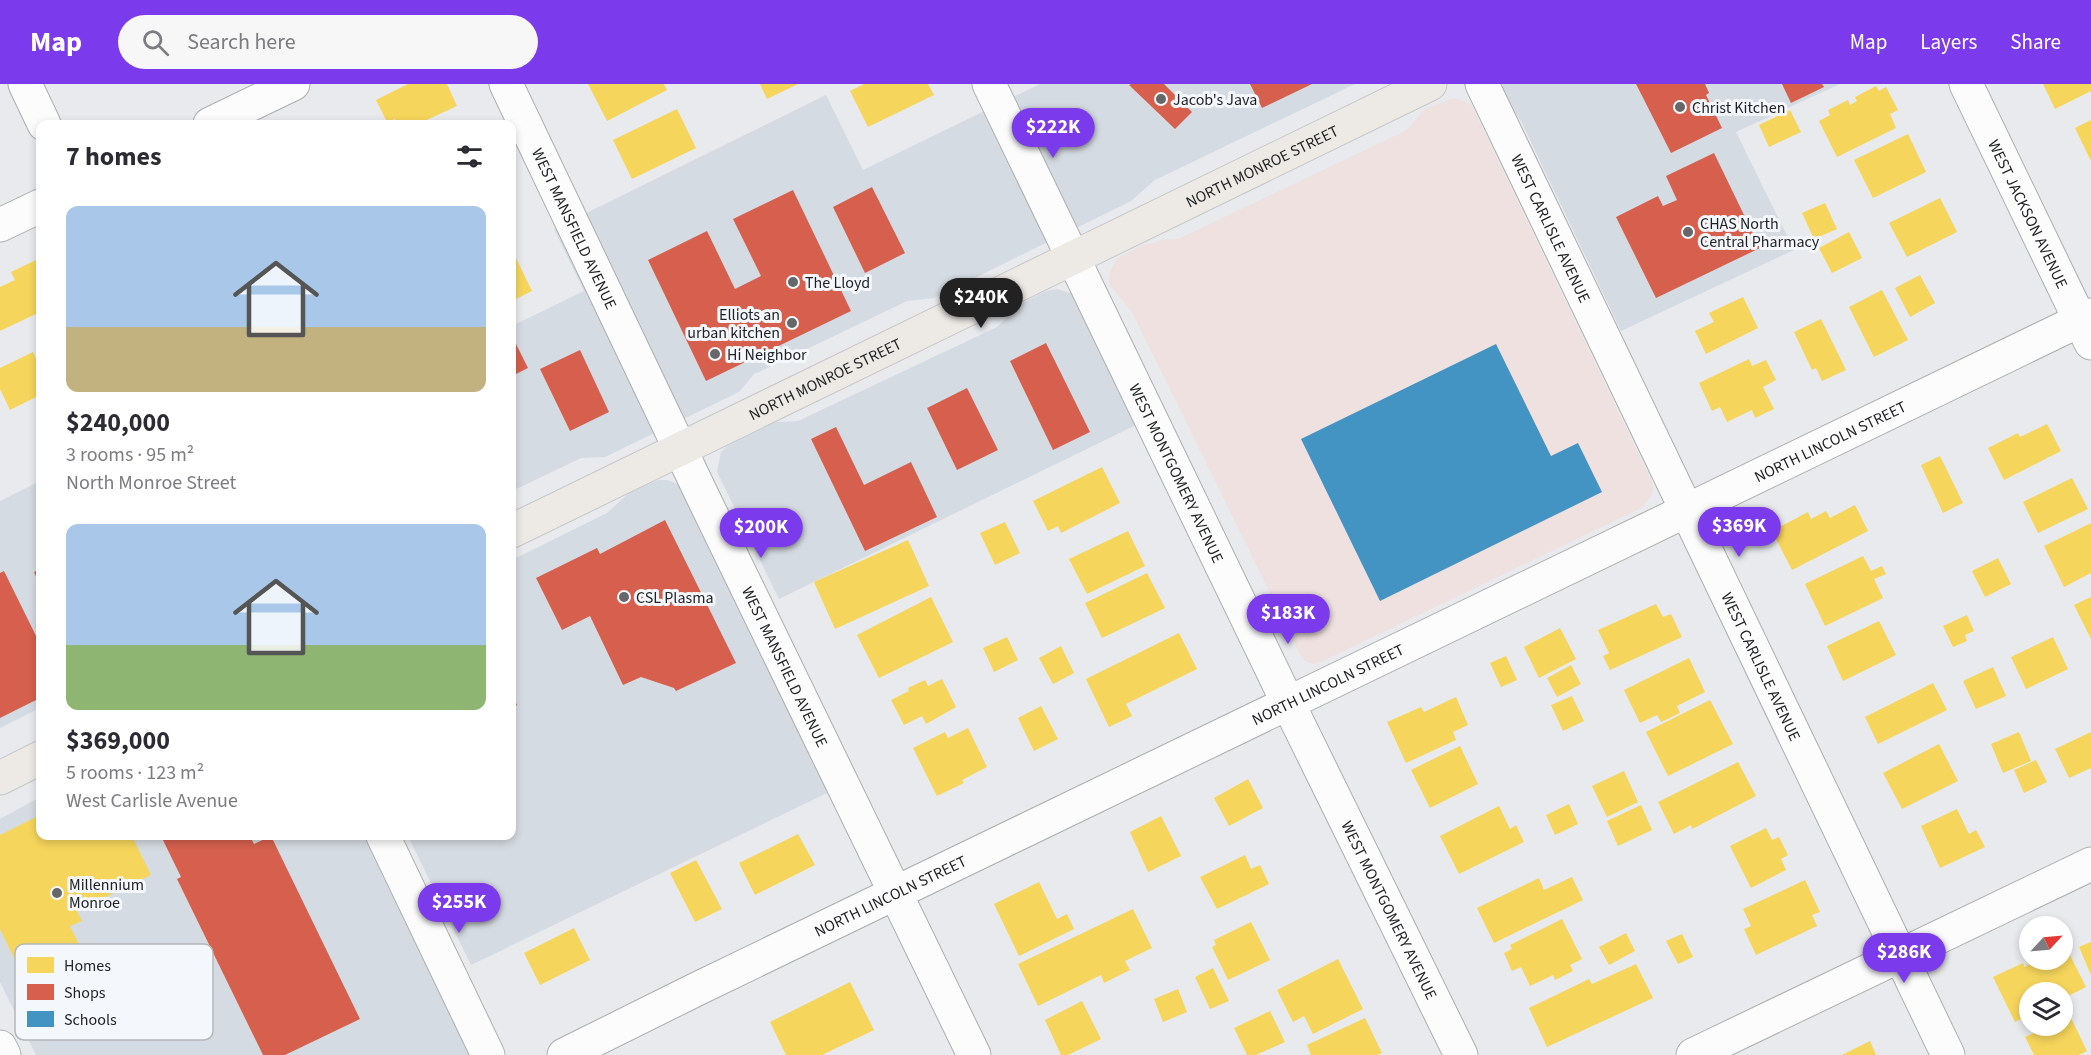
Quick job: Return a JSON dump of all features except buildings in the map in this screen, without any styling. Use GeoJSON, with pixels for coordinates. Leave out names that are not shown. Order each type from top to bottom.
{"type":"FeatureCollection","features":[{"type":"Feature","properties":{"kind":"main road","name":"NORTH MONROE STREET"},"geometry":{"type":"LineString","coordinates":[[516,529],[1072,256],[1430,84]]}},
{"type":"Feature","properties":{"kind":"main road"},"geometry":{"type":"LineString","coordinates":[[0,778],[36,760]]}},
{"type":"Feature","properties":{"kind":"street"},"geometry":{"type":"LineString","coordinates":[[25,84],[42,120]]}},
{"type":"Feature","properties":{"kind":"street"},"geometry":{"type":"LineString","coordinates":[[218,120],[293,84]]}},
{"type":"Feature","properties":{"kind":"street","name":"WEST MANSFIELD AVENUE"},"geometry":{"type":"LineString","coordinates":[[506,84],[679,448],[974,1055]]}},
{"type":"Feature","properties":{"kind":"street","name":"WEST MONTGOMERY AVENUE"},"geometry":{"type":"LineString","coordinates":[[988,84],[1461,1055]]}},
{"type":"Feature","properties":{"kind":"street","name":"WEST CARLISLE AVENUE"},"geometry":{"type":"LineString","coordinates":[[1482,84],[1948,1055]]}},
{"type":"Feature","properties":{"kind":"street","name":"WEST JACKSON AVENUE"},"geometry":{"type":"LineString","coordinates":[[1966,84],[2087,326]]}},
{"type":"Feature","properties":{"kind":"street"},"geometry":{"type":"LineString","coordinates":[[0,225],[36,208]]}},
{"type":"Feature","properties":{"kind":"street","name":"NORTH LINCOLN STREET"},"geometry":{"type":"LineString","coordinates":[[564,1055],[1687,509],[2087,326]]}},
{"type":"Feature","properties":{"kind":"street"},"geometry":{"type":"LineString","coordinates":[[385,840],[488,1055]]}},
{"type":"Feature","properties":{"kind":"street"},"geometry":{"type":"LineString","coordinates":[[1693,1055],[2091,864]]}},
{"type":"Feature","properties":{"kind":"street"},"geometry":{"type":"LineString","coordinates":[[0,1047],[4,1055]]}},
{"type":"Feature","properties":{"kind":"shaded area"},"geometry":{"type":"Polygon","coordinates":[[[1040,84],[1355,84],[1155,180],[1131,201],[934,298],[907,301],[754,374],[739,392],[605,457],[581,458],[516,489],[516,324],[584,291],[554,229],[826,95],[863,170],[1040,84]]]}},
{"type":"Feature","properties":{"kind":"shaded area"},"geometry":{"type":"Polygon","coordinates":[[[1503,84],[1840,84],[1736,132],[1794,250],[1621,331],[1522,123],[1506,100],[1502,90],[1503,84]]]}},
{"type":"Feature","properties":{"kind":"shaded area"},"geometry":{"type":"Polygon","coordinates":[[[1453,98],[1471,104],[1651,480],[1653,489],[1643,507],[1313,664],[1305,661],[1301,656],[1132,312],[1109,284],[1109,275],[1116,259],[1143,245],[1167,239],[1178,239],[1403,132],[1410,127],[1423,110],[1453,98]]]}},
{"type":"Feature","properties":{"kind":"shaded area"},"geometry":{"type":"Polygon","coordinates":[[[1057,289],[1074,294],[1138,424],[779,599],[717,472],[721,452],[728,445],[769,425],[776,422],[798,421],[997,327],[1022,303],[1046,291],[1057,289]]]}},
{"type":"Feature","properties":{"kind":"shaded area"},"geometry":{"type":"Polygon","coordinates":[[[658,480],[667,480],[683,486],[829,792],[471,965],[410,840],[516,840],[516,558],[607,513],[630,492],[658,480]]]}},
{"type":"Feature","properties":{"kind":"shaded area"},"geometry":{"type":"Polygon","coordinates":[[[36,483],[36,710],[0,728],[0,501],[36,483]]]}},
{"type":"Feature","properties":{"kind":"shaded area"},"geometry":{"type":"Polygon","coordinates":[[[36,799],[36,840],[367,840],[472,1055],[36,1055],[29,1040],[213,1040],[213,944],[15,944],[15,1012],[0,982],[0,819],[36,799]]]}},
{"type":"Feature","properties":{"kind":"place","name":"Jacob's Java"},"geometry":{"type":"Point","coordinates":[1161,99]}},
{"type":"Feature","properties":{"kind":"place","name":"Christ Kitchen"},"geometry":{"type":"Point","coordinates":[1680,107]}},
{"type":"Feature","properties":{"kind":"place","name":"CHAS North Central Pharmacy"},"geometry":{"type":"Point","coordinates":[1688,232]}},
{"type":"Feature","properties":{"kind":"place","name":"The Lloyd"},"geometry":{"type":"Point","coordinates":[793,282]}},
{"type":"Feature","properties":{"kind":"place","name":"Elliots an urban kitchen"},"geometry":{"type":"Point","coordinates":[792,323]}},
{"type":"Feature","properties":{"kind":"place","name":"Hi Neighbor"},"geometry":{"type":"Point","coordinates":[715,354]}},
{"type":"Feature","properties":{"kind":"place","name":"CSL Plasma"},"geometry":{"type":"Point","coordinates":[624,597]}},
{"type":"Feature","properties":{"kind":"place","name":"Millennium Monroe"},"geometry":{"type":"Point","coordinates":[57,893]}}]}
